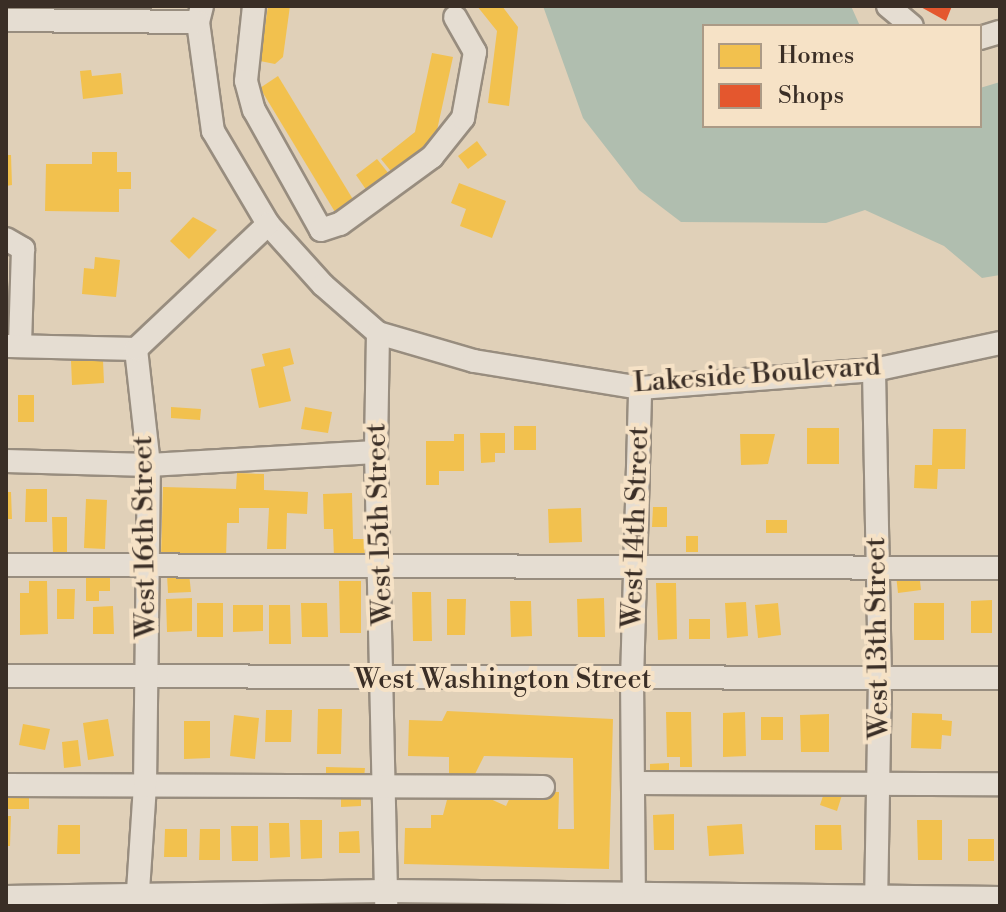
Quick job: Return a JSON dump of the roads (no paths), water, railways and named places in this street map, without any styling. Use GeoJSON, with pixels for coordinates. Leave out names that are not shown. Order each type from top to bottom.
{"type":"FeatureCollection","features":[{"type":"Feature","properties":{"kind":"street"},"geometry":{"type":"LineString","coordinates":[[254,6],[246,81],[254,110],[304,208],[321,230],[330,229],[432,157],[463,118],[475,52],[455,17]]}},
{"type":"Feature","properties":{"kind":"street"},"geometry":{"type":"LineString","coordinates":[[888,6],[910,24]]}},
{"type":"Feature","properties":{"kind":"street"},"geometry":{"type":"LineString","coordinates":[[6,20],[200,14]]}},
{"type":"Feature","properties":{"kind":"street","name":"Lakeside Boulevard"},"geometry":{"type":"LineString","coordinates":[[200,14],[213,131],[268,224],[323,285],[378,333],[474,361],[640,388],[874,370],[1000,343]]}},
{"type":"Feature","properties":{"kind":"street"},"geometry":{"type":"LineString","coordinates":[[207,83],[246,81]]}},
{"type":"Feature","properties":{"kind":"street"},"geometry":{"type":"LineString","coordinates":[[6,239],[23,249],[13,346],[136,349],[268,224]]}},
{"type":"Feature","properties":{"kind":"street","name":"West 15th Street"},"geometry":{"type":"LineString","coordinates":[[378,333],[376,452],[385,680],[386,898]]}},
{"type":"Feature","properties":{"kind":"street","name":"West 16th Street"},"geometry":{"type":"LineString","coordinates":[[136,349],[149,465],[145,786],[136,901]]}},
{"type":"Feature","properties":{"kind":"street","name":"West 13th Street"},"geometry":{"type":"LineString","coordinates":[[874,370],[880,677],[876,900]]}},
{"type":"Feature","properties":{"kind":"street","name":"West 14th Street"},"geometry":{"type":"LineString","coordinates":[[634,900],[632,681],[640,388]]}},
{"type":"Feature","properties":{"kind":"street"},"geometry":{"type":"LineString","coordinates":[[6,461],[149,465],[376,452]]}},
{"type":"Feature","properties":{"kind":"street"},"geometry":{"type":"LineString","coordinates":[[6,565],[147,568],[380,564],[1000,568]]}},
{"type":"Feature","properties":{"kind":"street","name":"West Washington Street"},"geometry":{"type":"LineString","coordinates":[[6,676],[632,681],[1000,678]]}},
{"type":"Feature","properties":{"kind":"street"},"geometry":{"type":"LineString","coordinates":[[633,783],[1000,784]]}},
{"type":"Feature","properties":{"kind":"street"},"geometry":{"type":"LineString","coordinates":[[6,785],[543,787]]}},
{"type":"Feature","properties":{"kind":"street"},"geometry":{"type":"LineString","coordinates":[[6,897],[136,901],[1000,898]]}}]}
